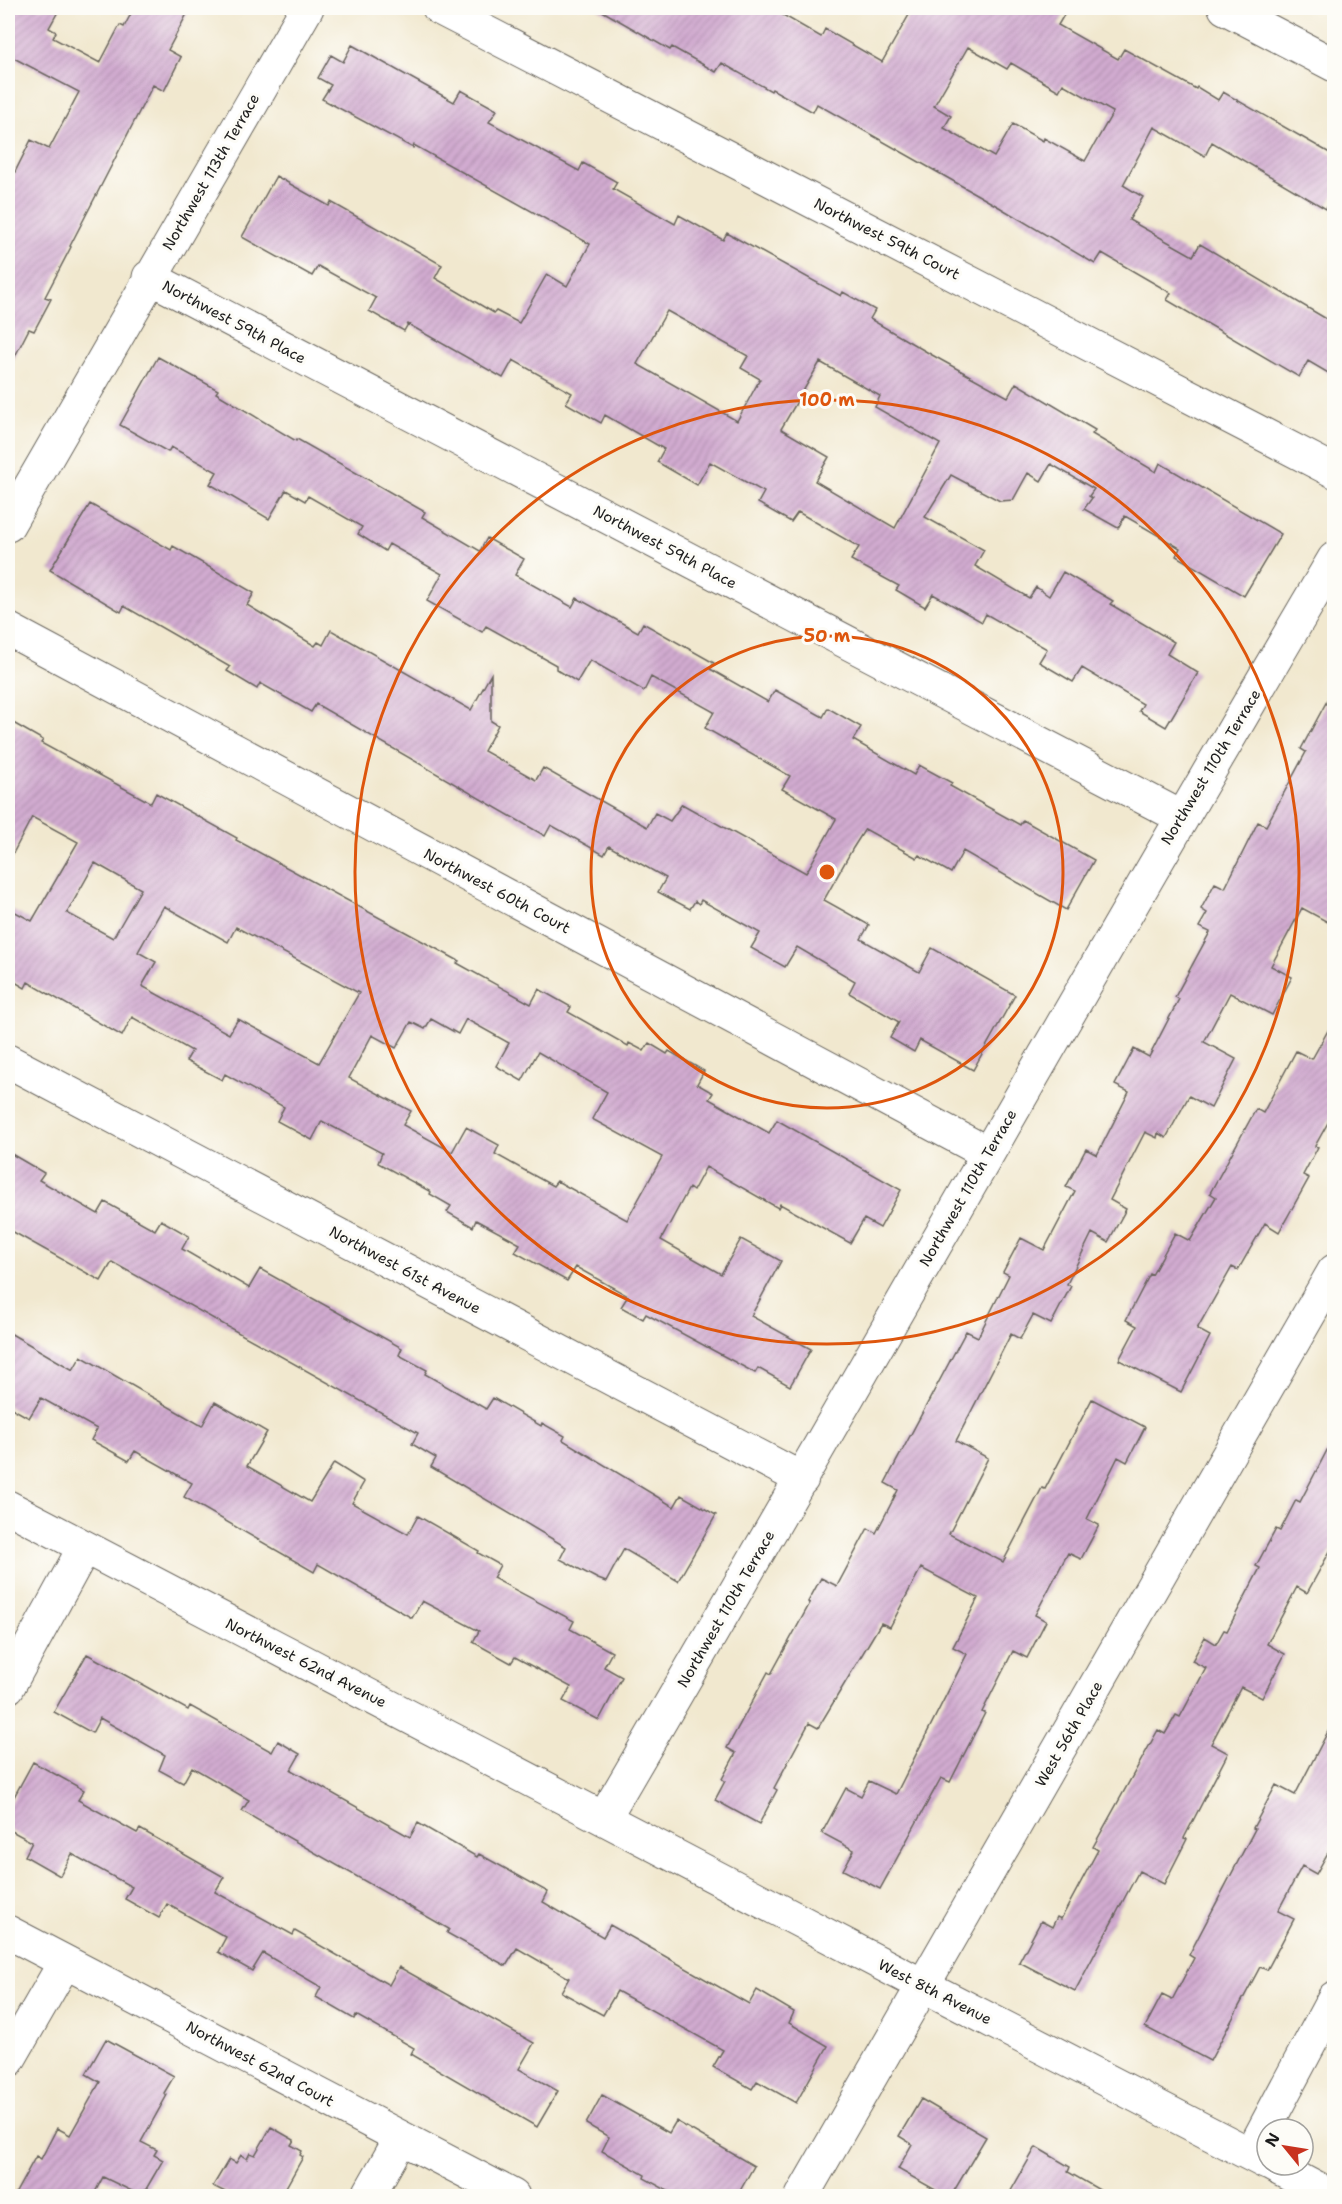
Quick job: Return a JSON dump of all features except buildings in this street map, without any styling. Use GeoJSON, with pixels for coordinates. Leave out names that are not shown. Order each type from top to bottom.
{"type":"FeatureCollection","features":[{"type":"Feature","properties":{"kind":"street","name":"Northwest 113th Terrace"},"geometry":{"type":"LineString","coordinates":[[8,525],[149,277],[307,8]]}},
{"type":"Feature","properties":{"kind":"street","name":"Northwest 59th Court"},"geometry":{"type":"LineString","coordinates":[[438,8],[1335,471]]}},
{"type":"Feature","properties":{"kind":"street"},"geometry":{"type":"LineString","coordinates":[[1225,8],[1335,65]]}},
{"type":"Feature","properties":{"kind":"street","name":"Northwest 59th Place"},"geometry":{"type":"LineString","coordinates":[[149,277],[1181,817]]}},
{"type":"Feature","properties":{"kind":"street","name":"Northwest 110th Terrace"},"geometry":{"type":"LineString","coordinates":[[604,1818],[802,1479],[1181,817],[1335,559]]}},
{"type":"Feature","properties":{"kind":"street","name":"Northwest 60th Court"},"geometry":{"type":"LineString","coordinates":[[8,629],[987,1153]]}},
{"type":"Feature","properties":{"kind":"street","name":"Northwest 61st Avenue"},"geometry":{"type":"LineString","coordinates":[[8,1061],[802,1479]]}},
{"type":"Feature","properties":{"kind":"street","name":"West 56th Place"},"geometry":{"type":"LineString","coordinates":[[802,2196],[1335,1270]]}},
{"type":"Feature","properties":{"kind":"street","name":"Northwest 62nd Avenue"},"geometry":{"type":"LineString","coordinates":[[8,1507],[604,1818]]}},
{"type":"Feature","properties":{"kind":"street"},"geometry":{"type":"LineString","coordinates":[[8,1687],[84,1548]]}},
{"type":"Feature","properties":{"kind":"street","name":"West 8th Avenue"},"geometry":{"type":"LineString","coordinates":[[604,1818],[1255,2156]]}},
{"type":"Feature","properties":{"kind":"street","name":"Northwest 62nd Court"},"geometry":{"type":"LineString","coordinates":[[8,1932],[513,2196]]}},
{"type":"Feature","properties":{"kind":"street"},"geometry":{"type":"LineString","coordinates":[[8,2061],[64,1962]]}},
{"type":"Feature","properties":{"kind":"street"},"geometry":{"type":"LineString","coordinates":[[1282,2117],[1335,1998]]}},
{"type":"Feature","properties":{"kind":"street"},"geometry":{"type":"LineString","coordinates":[[368,2196],[401,2138]]}},
{"type":"Feature","properties":{"kind":"street","name":"West 8th Avenue"},"geometry":{"type":"LineString","coordinates":[[1295,2177],[1330,2196]]}}]}
